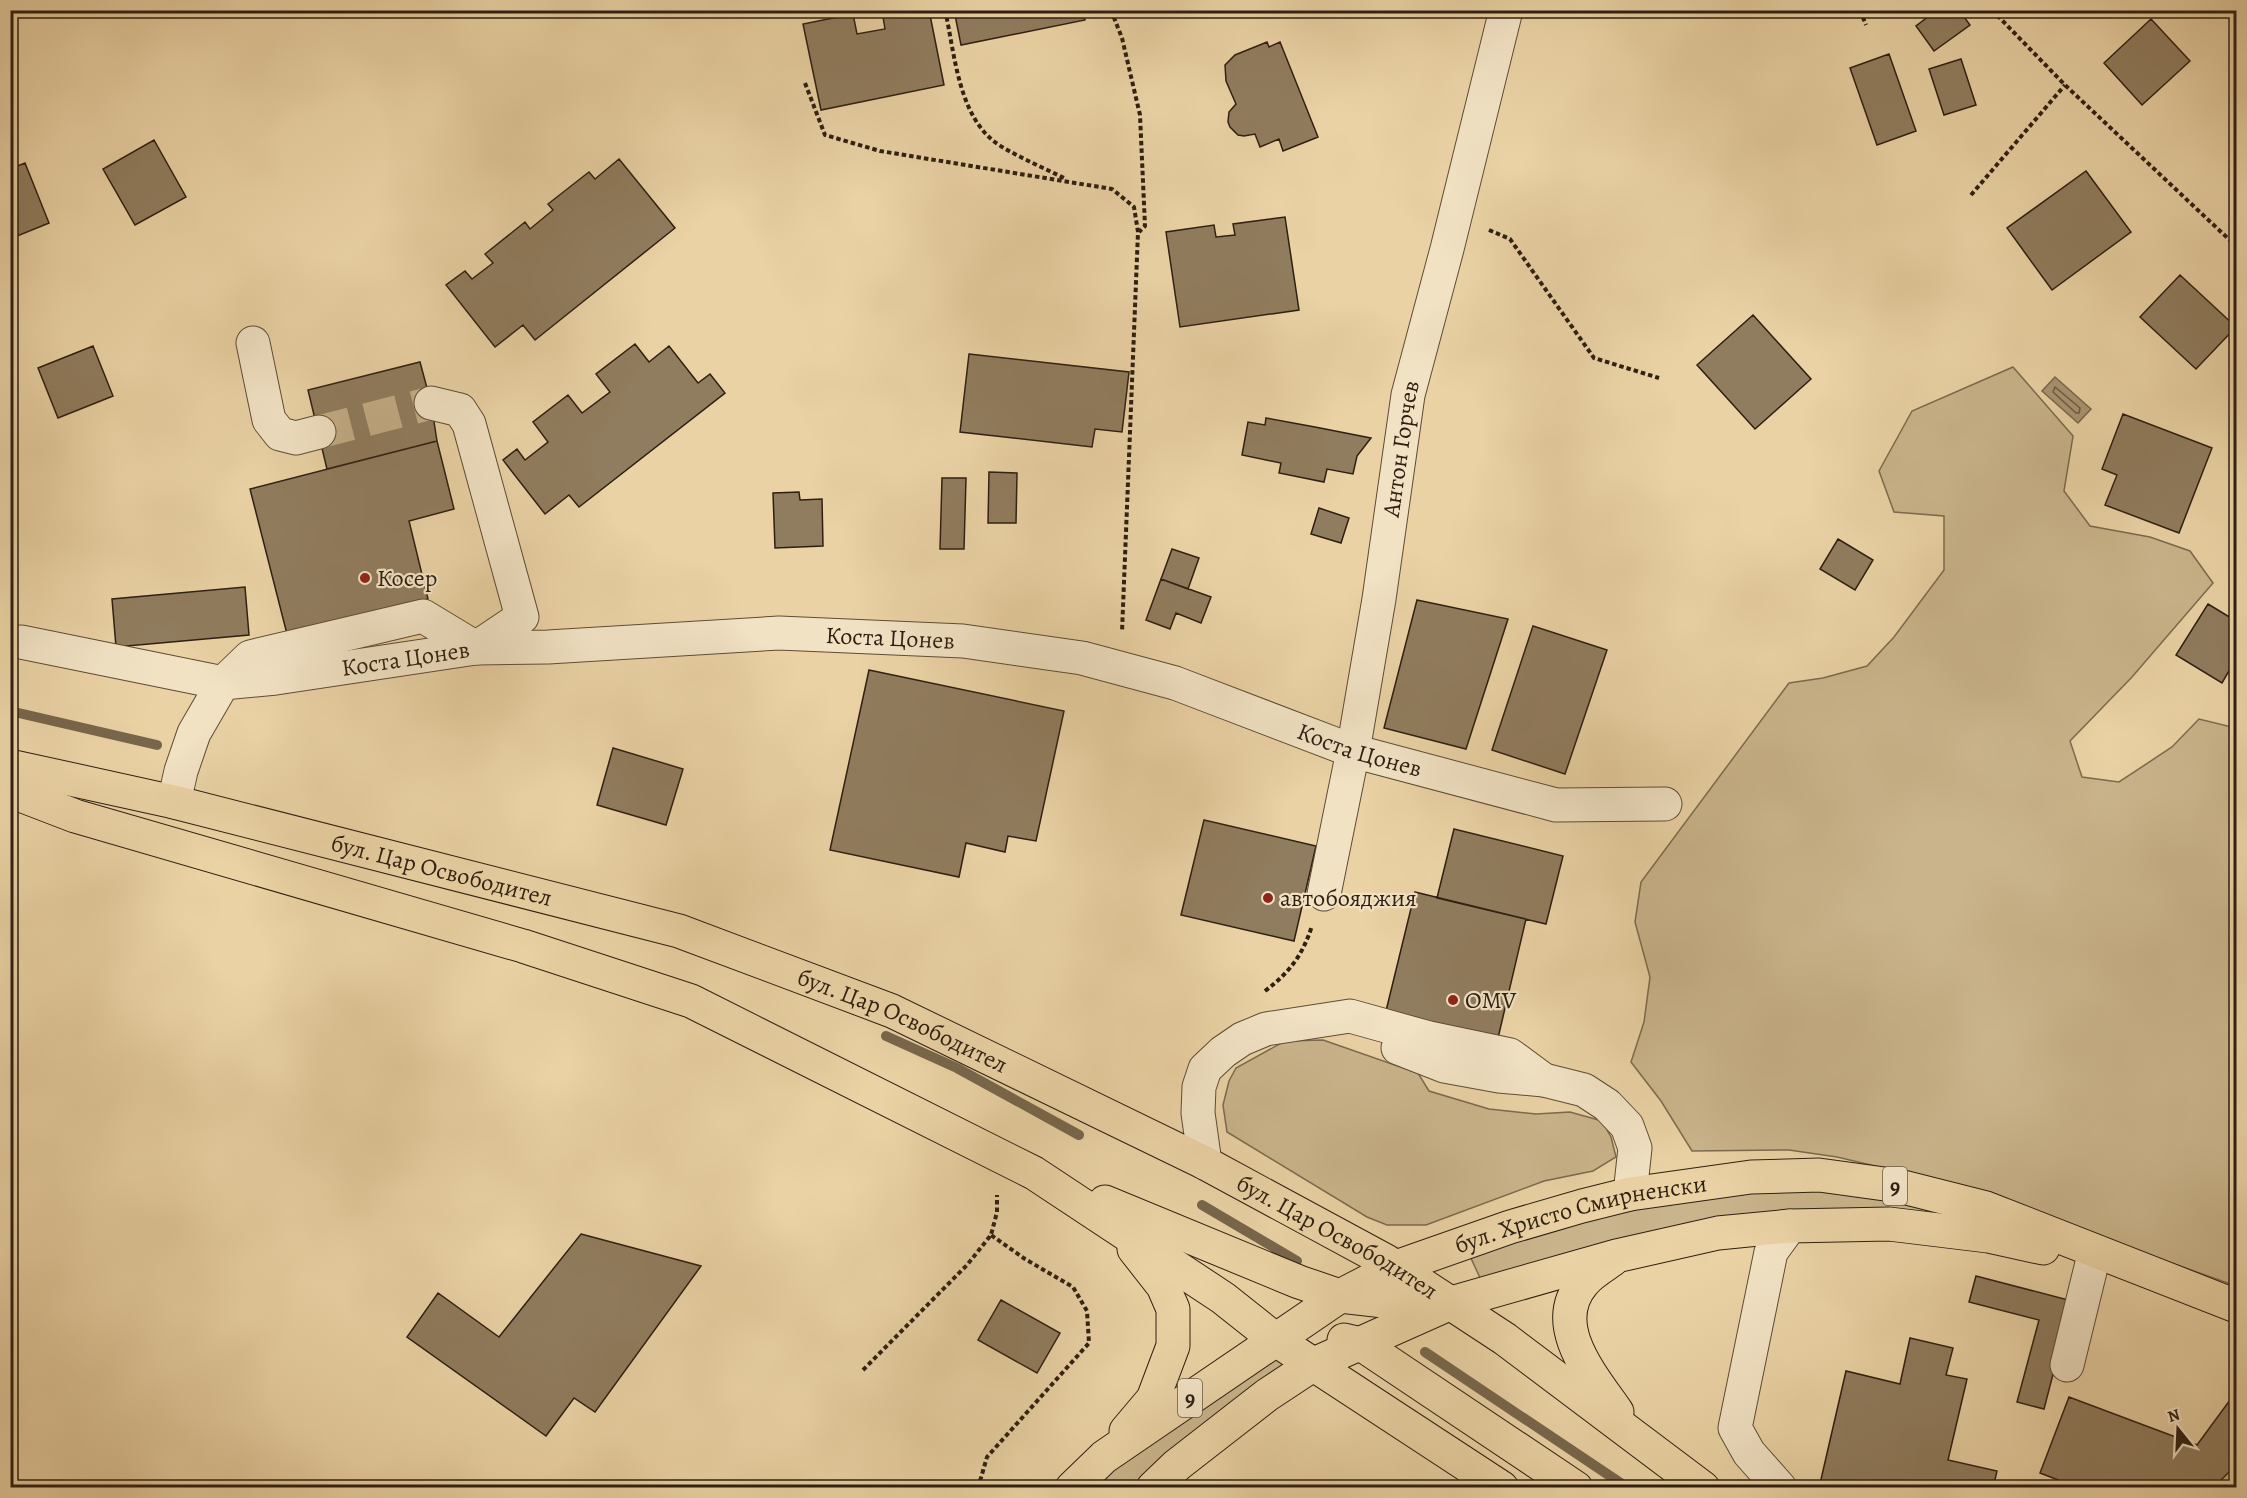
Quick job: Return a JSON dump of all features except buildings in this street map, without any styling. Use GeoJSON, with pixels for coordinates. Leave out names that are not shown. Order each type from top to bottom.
{"type":"FeatureCollection","features":[{"type":"Feature","properties":{"kind":"main road","name":"бул. Цар Освободител"},"geometry":{"type":"LineString","coordinates":[[10,766],[178,786],[679,931],[892,1011],[1205,1163],[1396,1267],[1505,1339],[1703,1488]]}},
{"type":"Feature","properties":{"kind":"main road","name":"бул. Цар Освободител"},"geometry":{"type":"LineString","coordinates":[[10,791],[75,816],[523,946],[691,1001],[1034,1173],[1223,1298],[1276,1340],[1502,1488]]}},
{"type":"Feature","properties":{"kind":"main road"},"geometry":{"type":"LineString","coordinates":[[1034,1173],[1299,1282],[1340,1296],[1384,1301],[1451,1303]]}},
{"type":"Feature","properties":{"kind":"main road","name":"бул. Христо Смирненски"},"geometry":{"type":"LineString","coordinates":[[1072,1488],[1104,1457],[1340,1296],[1396,1267],[1510,1227],[1630,1194],[1751,1177],[1819,1176],[1899,1186],[1986,1208],[2236,1306]]}},
{"type":"Feature","properties":{"kind":"main road","name":"бул. Христо Смирненски"},"geometry":{"type":"LineString","coordinates":[[1153,1488],[1177,1465],[1267,1395],[1314,1364],[1451,1303],[1616,1256],[1718,1233],[1790,1226],[1889,1224],[1988,1236],[2147,1271]]}},
{"type":"Feature","properties":{"kind":"main road"},"geometry":{"type":"LineString","coordinates":[[1104,1457],[1153,1399],[1173,1346],[1173,1310],[1163,1286],[1116,1227]]}},
{"type":"Feature","properties":{"kind":"main road"},"geometry":{"type":"LineString","coordinates":[[1616,1256],[1583,1282],[1572,1299],[1570,1330],[1578,1356],[1631,1434]]}},
{"type":"Feature","properties":{"kind":"main road"},"geometry":{"type":"LineString","coordinates":[[1276,1340],[1313,1336],[1337,1338],[1361,1344],[1576,1488]]}},
{"type":"Feature","properties":{"kind":"street","name":"Антон Горчев"},"geometry":{"type":"LineString","coordinates":[[1324,894],[1353,751],[1379,599],[1408,395],[1456,215],[1506,10]]}},
{"type":"Feature","properties":{"kind":"street"},"geometry":{"type":"LineString","coordinates":[[253,343],[270,420],[280,434],[296,438],[319,432]]}},
{"type":"Feature","properties":{"kind":"street"},"geometry":{"type":"LineString","coordinates":[[431,403],[460,410],[469,424],[522,617],[476,648]]}},
{"type":"Feature","properties":{"kind":"street","name":"Коста Цонев"},"geometry":{"type":"LineString","coordinates":[[21,642],[223,683],[276,678],[476,648],[548,647],[779,633],[963,641],[1082,658],[1175,683],[1353,751],[1556,805],[1665,804]]}},
{"type":"Feature","properties":{"kind":"street"},"geometry":{"type":"LineString","coordinates":[[178,786],[194,733],[223,683]]}},
{"type":"Feature","properties":{"kind":"street"},"geometry":{"type":"LineString","coordinates":[[1205,1163],[1198,1113],[1199,1087],[1205,1069],[1223,1052],[1242,1039],[1266,1029],[1350,1016],[1429,1038],[1510,1055],[1544,1080],[1584,1090],[1607,1106],[1627,1126],[1635,1148],[1630,1194]]}},
{"type":"Feature","properties":{"kind":"street"},"geometry":{"type":"LineString","coordinates":[[1764,1483],[1735,1428],[1771,1252],[1790,1226]]}},
{"type":"Feature","properties":{"kind":"street"},"geometry":{"type":"LineString","coordinates":[[2067,1365],[2093,1259]]}},
{"type":"Feature","properties":{"kind":"path"},"geometry":{"type":"LineString","coordinates":[[945,10],[962,90],[975,120],[998,144],[1069,181]]}},
{"type":"Feature","properties":{"kind":"path"},"geometry":{"type":"LineString","coordinates":[[1111,10],[1122,38],[1140,115],[1145,226],[1138,232]]}},
{"type":"Feature","properties":{"kind":"path"},"geometry":{"type":"LineString","coordinates":[[1860,10],[1866,25]]}},
{"type":"Feature","properties":{"kind":"path"},"geometry":{"type":"LineString","coordinates":[[1992,10],[2065,85],[2236,246]]}},
{"type":"Feature","properties":{"kind":"path"},"geometry":{"type":"LineString","coordinates":[[805,83],[825,135],[880,151],[1112,189],[1134,207],[1138,232],[1120,669]]}},
{"type":"Feature","properties":{"kind":"path"},"geometry":{"type":"LineString","coordinates":[[1971,195],[2065,85]]}},
{"type":"Feature","properties":{"kind":"path"},"geometry":{"type":"LineString","coordinates":[[1456,215],[1510,239],[1594,358],[1659,378]]}},
{"type":"Feature","properties":{"kind":"path"},"geometry":{"type":"LineString","coordinates":[[1263,993],[1281,979],[1304,951],[1324,894]]}},
{"type":"Feature","properties":{"kind":"path"},"geometry":{"type":"LineString","coordinates":[[862,1370],[967,1265],[991,1234],[997,1212],[999,1156]]}},
{"type":"Feature","properties":{"kind":"path"},"geometry":{"type":"LineString","coordinates":[[978,1488],[987,1457],[1089,1343],[1088,1311],[1073,1287],[1025,1259],[991,1234]]}},
{"type":"Feature","properties":{"kind":"shaded area"},"geometry":{"type":"Polygon","coordinates":[[[2013,367],[2073,436],[2064,491],[2090,526],[2150,537],[2190,551],[2213,583],[2132,677],[2070,741],[2082,777],[2119,782],[2172,747],[2199,719],[2236,728],[2236,1286],[1977,1190],[1837,1157],[1789,1150],[1692,1151],[1661,1101],[1631,1062],[1644,1022],[1650,977],[1635,922],[1641,882],[1789,683],[1823,678],[1867,666],[1894,637],[1944,570],[1944,516],[1894,512],[1879,471],[1912,411],[2013,367]]]}},
{"type":"Feature","properties":{"kind":"shaded area"},"geometry":{"type":"Polygon","coordinates":[[[1323,1040],[1418,1073],[1429,1091],[1489,1109],[1536,1114],[1570,1112],[1602,1121],[1611,1137],[1616,1157],[1593,1171],[1544,1181],[1426,1225],[1387,1225],[1367,1217],[1227,1132],[1223,1105],[1229,1081],[1236,1068],[1285,1041],[1323,1040]]]}},
{"type":"Feature","properties":{"kind":"shaded area"},"geometry":{"type":"Polygon","coordinates":[[[1899,1186],[1988,1236],[1790,1226],[1486,1291],[1464,1243],[1630,1194],[1899,1186]]]}},
{"type":"Feature","properties":{"kind":"shaded area"},"geometry":{"type":"Polygon","coordinates":[[[1276,1340],[1314,1364],[1153,1487],[1072,1488],[1276,1340]]]}},
{"type":"Feature","properties":{"kind":"shaded area"},"geometry":{"type":"Polygon","coordinates":[[[2236,1465],[2236,1487],[2213,1487],[2236,1465]]]}},
{"type":"Feature","properties":{"kind":"water"},"geometry":{"type":"Polygon","coordinates":[[[2055,377],[2091,409],[2078,423],[2042,391],[2055,377]]]}},
{"type":"Feature","properties":{"kind":"waterway"},"geometry":{"type":"LineString","coordinates":[[10,711],[157,745]]}},
{"type":"Feature","properties":{"kind":"waterway"},"geometry":{"type":"LineString","coordinates":[[886,1036],[957,1068],[1079,1135]]}},
{"type":"Feature","properties":{"kind":"waterway"},"geometry":{"type":"LineString","coordinates":[[1202,1205],[1297,1261]]}},
{"type":"Feature","properties":{"kind":"waterway"},"geometry":{"type":"LineString","coordinates":[[1425,1352],[1628,1488]]}},
{"type":"Feature","properties":{"kind":"tunnel"},"geometry":{"type":"LineString","coordinates":[[319,432],[431,403]]}},
{"type":"Feature","properties":{"kind":"place","name":"Косер"},"geometry":{"type":"Point","coordinates":[365,578]}},
{"type":"Feature","properties":{"kind":"place","name":"автобояджия"},"geometry":{"type":"Point","coordinates":[1268,898]}},
{"type":"Feature","properties":{"kind":"place","name":"OMV"},"geometry":{"type":"Point","coordinates":[1453,1000]}}]}
